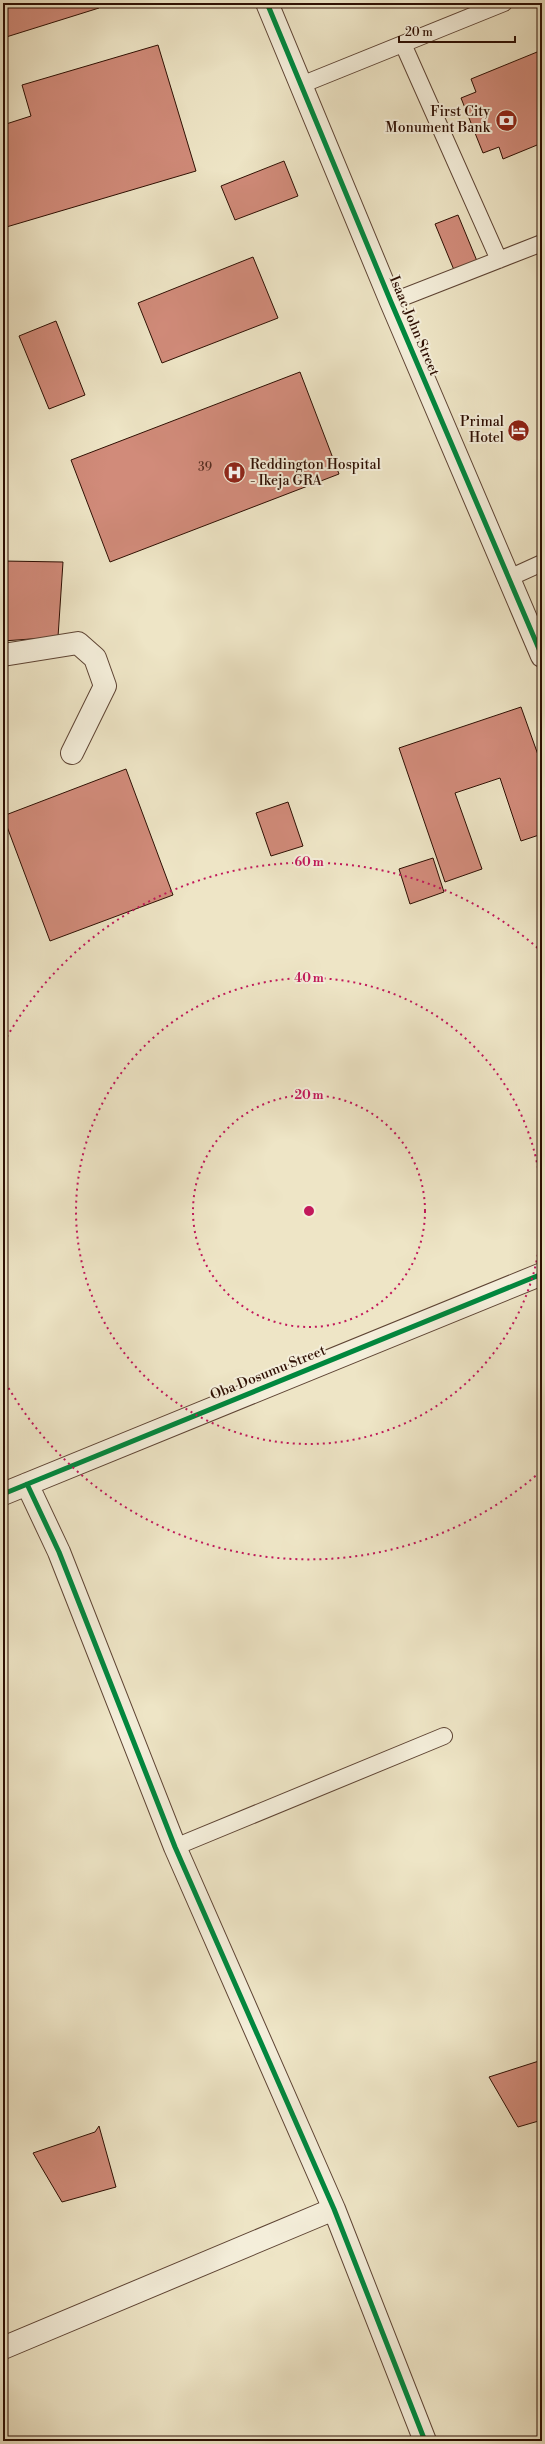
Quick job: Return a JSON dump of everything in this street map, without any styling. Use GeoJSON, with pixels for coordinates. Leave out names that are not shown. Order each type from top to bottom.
{"type":"FeatureCollection","features":[{"type":"Feature","properties":{"kind":"street","name":"Isaac John Street"},"geometry":{"type":"LineString","coordinates":[[267,3],[391,302],[542,656]]}},
{"type":"Feature","properties":{"kind":"street"},"geometry":{"type":"LineString","coordinates":[[3,655],[78,643],[95,658],[105,686],[72,753]]}},
{"type":"Feature","properties":{"kind":"street","name":"Oba Dosumu Street"},"geometry":{"type":"LineString","coordinates":[[3,1494],[542,1274]]}},
{"type":"Feature","properties":{"kind":"street"},"geometry":{"type":"LineString","coordinates":[[27,1484],[59,1552],[175,1847],[334,2209],[425,2441]]}},
{"type":"Feature","properties":{"kind":"street"},"geometry":{"type":"LineString","coordinates":[[3,2348],[334,2209]]}},
{"type":"Feature","properties":{"kind":"lane"},"geometry":{"type":"LineString","coordinates":[[301,85],[504,3]]}},
{"type":"Feature","properties":{"kind":"lane"},"geometry":{"type":"LineString","coordinates":[[403,44],[499,260]]}},
{"type":"Feature","properties":{"kind":"lane"},"geometry":{"type":"LineString","coordinates":[[391,302],[542,243]]}},
{"type":"Feature","properties":{"kind":"lane"},"geometry":{"type":"LineString","coordinates":[[509,578],[542,563]]}},
{"type":"Feature","properties":{"kind":"lane"},"geometry":{"type":"LineString","coordinates":[[175,1847],[444,1736]]}},
{"type":"Feature","properties":{"kind":"building"},"geometry":{"type":"Polygon","coordinates":[[[3,3],[98,3],[99,8],[3,38],[3,3]]]}},
{"type":"Feature","properties":{"kind":"building"},"geometry":{"type":"Polygon","coordinates":[[[158,45],[196,171],[3,228],[3,125],[31,116],[22,85],[158,45]]]}},
{"type":"Feature","properties":{"kind":"building","name":"First City Monument Bank"},"geometry":{"type":"Polygon","coordinates":[[[542,50],[542,143],[503,159],[499,147],[483,153],[461,98],[476,92],[471,79],[542,50]]]}},
{"type":"Feature","properties":{"kind":"building"},"geometry":{"type":"Polygon","coordinates":[[[3,88],[7,98],[3,99],[3,88]]]}},
{"type":"Feature","properties":{"kind":"building"},"geometry":{"type":"Polygon","coordinates":[[[284,161],[298,196],[235,220],[221,186],[284,161]]]}},
{"type":"Feature","properties":{"kind":"building"},"geometry":{"type":"Polygon","coordinates":[[[458,215],[477,261],[454,270],[435,224],[458,215]]]}},
{"type":"Feature","properties":{"kind":"building"},"geometry":{"type":"Polygon","coordinates":[[[253,257],[278,318],[162,363],[138,303],[253,257]]]}},
{"type":"Feature","properties":{"kind":"building"},"geometry":{"type":"Polygon","coordinates":[[[56,321],[85,395],[49,409],[19,336],[56,321]]]}},
{"type":"Feature","properties":{"kind":"building"},"geometry":{"type":"Polygon","coordinates":[[[300,372],[339,474],[110,562],[71,460],[300,372]]]}},
{"type":"Feature","properties":{"kind":"building"},"geometry":{"type":"Polygon","coordinates":[[[3,561],[63,562],[58,637],[3,641],[3,561]]]}},
{"type":"Feature","properties":{"kind":"building"},"geometry":{"type":"Polygon","coordinates":[[[521,707],[542,766],[542,834],[521,841],[500,778],[455,793],[482,869],[445,882],[399,748],[521,707]]]}},
{"type":"Feature","properties":{"kind":"building"},"geometry":{"type":"Polygon","coordinates":[[[126,769],[173,895],[50,941],[3,816],[126,769]]]}},
{"type":"Feature","properties":{"kind":"building"},"geometry":{"type":"Polygon","coordinates":[[[288,802],[303,846],[271,856],[256,813],[288,802]]]}},
{"type":"Feature","properties":{"kind":"building"},"geometry":{"type":"Polygon","coordinates":[[[433,858],[444,892],[410,904],[399,869],[433,858]]]}},
{"type":"Feature","properties":{"kind":"building"},"geometry":{"type":"Polygon","coordinates":[[[542,2060],[542,2120],[518,2127],[489,2077],[542,2060]]]}},
{"type":"Feature","properties":{"kind":"building"},"geometry":{"type":"Polygon","coordinates":[[[99,2126],[116,2187],[62,2202],[33,2153],[95,2132],[99,2126]]]}},
{"type":"Feature","properties":{"kind":"cycle path"},"geometry":{"type":"LineString","coordinates":[[267,3],[391,302],[542,656]]}},
{"type":"Feature","properties":{"kind":"cycle path"},"geometry":{"type":"LineString","coordinates":[[3,1494],[542,1274]]}},
{"type":"Feature","properties":{"kind":"cycle path"},"geometry":{"type":"LineString","coordinates":[[27,1484],[59,1552],[175,1847],[334,2209],[425,2441]]}},
{"type":"Feature","properties":{"kind":"place","name":"First City Monument Bank"},"geometry":{"type":"Point","coordinates":[506,120]}},
{"type":"Feature","properties":{"kind":"place","name":"Primal Hotel"},"geometry":{"type":"Point","coordinates":[519,430]}},
{"type":"Feature","properties":{"kind":"place","name":"Reddington Hospital - Ikeja GRA"},"geometry":{"type":"Point","coordinates":[235,473]}}]}
